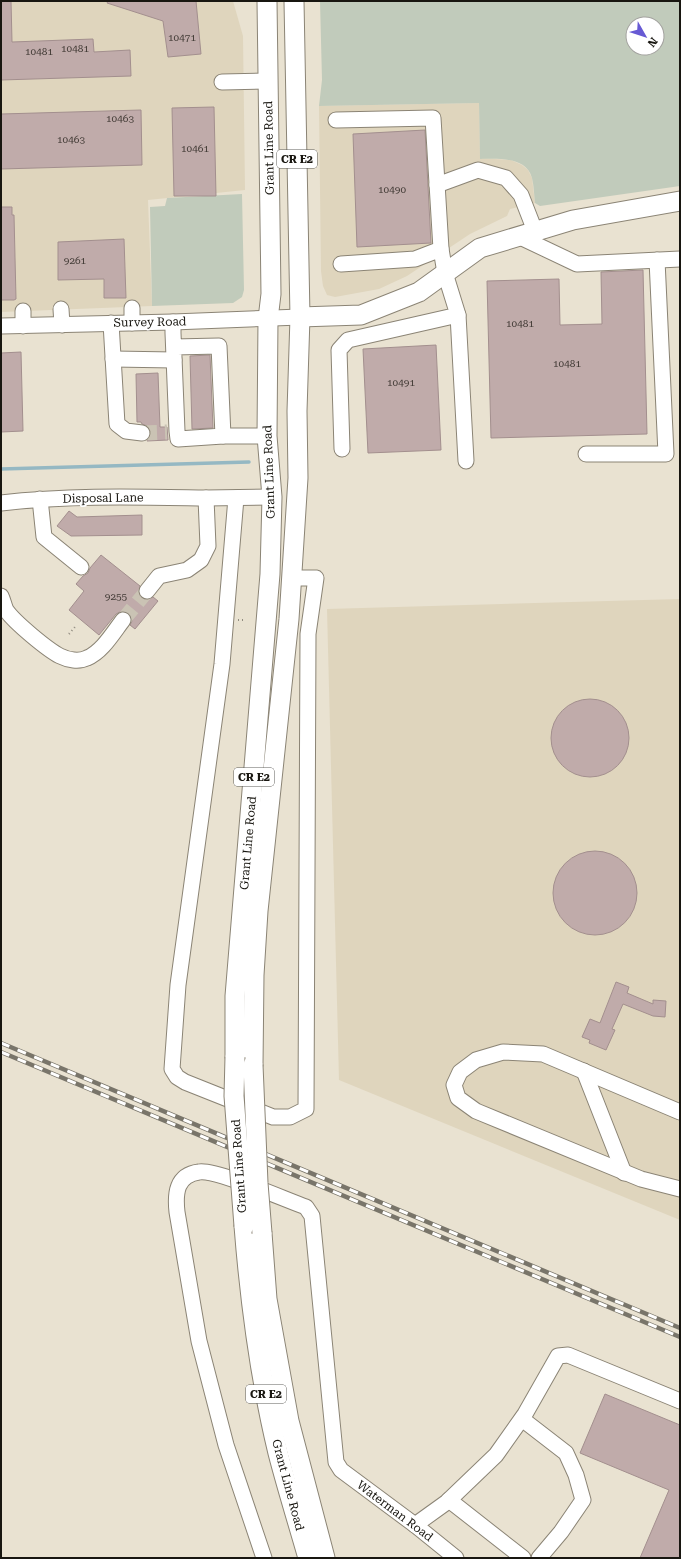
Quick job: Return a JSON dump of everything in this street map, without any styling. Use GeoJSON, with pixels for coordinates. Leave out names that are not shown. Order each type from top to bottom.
{"type":"FeatureCollection","features":[{"type":"Feature","properties":{"kind":"main road","name":"Grant Line Road"},"geometry":{"type":"LineString","coordinates":[[267,1],[272,294],[268,319],[267,436],[272,497],[270,574],[235,996],[234,1096],[248,1273],[261,1366],[278,1452],[308,1558]]}},
{"type":"Feature","properties":{"kind":"main road","name":"Grant Line Road"},"geometry":{"type":"LineString","coordinates":[[294,1],[300,317],[297,407],[298,478],[292,578],[277,738],[258,911],[254,974],[253,1065],[258,1183],[268,1299],[289,1421],[325,1558]]}},
{"type":"Feature","properties":{"kind":"main road"},"geometry":{"type":"LineString","coordinates":[[300,317],[361,315],[419,292],[480,248],[573,220],[680,201]]}},
{"type":"Feature","properties":{"kind":"street"},"geometry":{"type":"LineString","coordinates":[[222,82],[268,81]]}},
{"type":"Feature","properties":{"kind":"street"},"geometry":{"type":"LineString","coordinates":[[336,120],[433,118],[441,249],[445,273],[458,314],[466,461]]}},
{"type":"Feature","properties":{"kind":"street"},"geometry":{"type":"LineString","coordinates":[[437,185],[478,170],[506,178],[521,195],[526,234],[577,264],[680,259]]}},
{"type":"Feature","properties":{"kind":"street"},"geometry":{"type":"LineString","coordinates":[[341,264],[415,259],[441,249]]}},
{"type":"Feature","properties":{"kind":"street"},"geometry":{"type":"LineString","coordinates":[[586,454],[666,454],[657,260]]}},
{"type":"Feature","properties":{"kind":"street"},"geometry":{"type":"LineString","coordinates":[[61,309],[62,325]]}},
{"type":"Feature","properties":{"kind":"street"},"geometry":{"type":"LineString","coordinates":[[342,449],[339,350],[348,340],[458,314]]}},
{"type":"Feature","properties":{"kind":"street","name":"Survey Road"},"geometry":{"type":"LineString","coordinates":[[1,326],[23,318],[62,325],[110,323],[132,316],[173,322],[300,317]]}},
{"type":"Feature","properties":{"kind":"street"},"geometry":{"type":"LineString","coordinates":[[173,322],[174,354],[172,431],[178,439],[223,436],[267,436]]}},
{"type":"Feature","properties":{"kind":"street"},"geometry":{"type":"LineString","coordinates":[[110,323],[117,424],[126,431],[142,433]]}},
{"type":"Feature","properties":{"kind":"street"},"geometry":{"type":"LineString","coordinates":[[113,359],[174,354],[219,346],[223,436]]}},
{"type":"Feature","properties":{"kind":"street","name":"Disposal Lane"},"geometry":{"type":"LineString","coordinates":[[1,503],[40,499],[118,497],[272,497]]}},
{"type":"Feature","properties":{"kind":"street"},"geometry":{"type":"LineString","coordinates":[[147,591],[159,576],[187,570],[201,560],[208,546],[206,498]]}},
{"type":"Feature","properties":{"kind":"street"},"geometry":{"type":"LineString","coordinates":[[236,498],[222,664],[178,985],[172,1069],[174,1074],[185,1082],[273,1117],[290,1117],[306,1108],[308,634],[316,578],[292,578]]}},
{"type":"Feature","properties":{"kind":"street"},"geometry":{"type":"LineString","coordinates":[[40,499],[44,537],[80,568]]}},
{"type":"Feature","properties":{"kind":"street"},"geometry":{"type":"LineString","coordinates":[[1,596],[6,610],[22,626],[52,651],[68,659],[80,660],[88,658],[98,651],[123,620]]}},
{"type":"Feature","properties":{"kind":"street"},"geometry":{"type":"LineString","coordinates":[[680,1112],[543,1054],[503,1052],[476,1060],[460,1072],[454,1085],[458,1098],[476,1111],[624,1173],[680,1189]]}},
{"type":"Feature","properties":{"kind":"street"},"geometry":{"type":"LineString","coordinates":[[584,1071],[624,1173]]}},
{"type":"Feature","properties":{"kind":"street","name":"Waterman Road"},"geometry":{"type":"LineString","coordinates":[[264,1558],[226,1446],[199,1341],[175,1197],[181,1182],[188,1176],[199,1171],[216,1173],[306,1207],[310,1211],[312,1216],[336,1462],[341,1470],[415,1525],[456,1558]]}},
{"type":"Feature","properties":{"kind":"street"},"geometry":{"type":"LineString","coordinates":[[415,1525],[449,1500],[496,1455],[522,1419],[558,1356],[568,1355],[680,1401]]}},
{"type":"Feature","properties":{"kind":"street"},"geometry":{"type":"LineString","coordinates":[[522,1419],[566,1453],[576,1475],[583,1500],[561,1532],[539,1558]]}},
{"type":"Feature","properties":{"kind":"street"},"geometry":{"type":"LineString","coordinates":[[449,1500],[523,1558]]}},
{"type":"Feature","properties":{"kind":"path"},"geometry":{"type":"LineString","coordinates":[[69,634],[75,626]]}},
{"type":"Feature","properties":{"kind":"shaded area"},"geometry":{"type":"Polygon","coordinates":[[[1,1],[233,1],[243,36],[245,190],[148,200],[152,306],[1,312],[1,1]]]}},
{"type":"Feature","properties":{"kind":"shaded area"},"geometry":{"type":"Polygon","coordinates":[[[479,103],[480,158],[511,160],[522,165],[528,170],[532,178],[535,203],[510,209],[507,216],[470,234],[407,276],[379,289],[335,297],[327,295],[323,286],[321,271],[319,106],[479,103]]]}},
{"type":"Feature","properties":{"kind":"shaded area"},"geometry":{"type":"Polygon","coordinates":[[[680,599],[680,1220],[339,1080],[327,609],[680,599]]]}},
{"type":"Feature","properties":{"kind":"green space"},"geometry":{"type":"Polygon","coordinates":[[[320,1],[680,1],[680,186],[540,206],[535,203],[532,178],[529,171],[524,166],[510,160],[480,159],[479,103],[319,106],[322,80],[320,1]]]}},
{"type":"Feature","properties":{"kind":"green space"},"geometry":{"type":"Polygon","coordinates":[[[242,194],[244,290],[242,297],[233,303],[152,306],[150,207],[165,206],[167,198],[242,194]]]}},
{"type":"Feature","properties":{"kind":"building"},"geometry":{"type":"Polygon","coordinates":[[[1,1],[11,1],[12,42],[93,39],[94,52],[130,50],[131,76],[1,80],[1,1]]]}},
{"type":"Feature","properties":{"kind":"building"},"geometry":{"type":"Polygon","coordinates":[[[108,1],[196,1],[201,54],[168,57],[163,21],[107,3],[108,1]]]}},
{"type":"Feature","properties":{"kind":"building"},"geometry":{"type":"Polygon","coordinates":[[[214,107],[216,196],[174,196],[172,108],[214,107]]]}},
{"type":"Feature","properties":{"kind":"building"},"geometry":{"type":"Polygon","coordinates":[[[141,110],[142,165],[1,169],[1,114],[141,110]]]}},
{"type":"Feature","properties":{"kind":"building"},"geometry":{"type":"Polygon","coordinates":[[[425,130],[431,243],[357,247],[353,134],[425,130]]]}},
{"type":"Feature","properties":{"kind":"building"},"geometry":{"type":"Polygon","coordinates":[[[1,207],[12,207],[12,215],[14,215],[16,299],[14,300],[1,300],[1,207]]]}},
{"type":"Feature","properties":{"kind":"building"},"geometry":{"type":"Polygon","coordinates":[[[124,239],[126,298],[104,298],[104,279],[58,280],[58,242],[124,239]]]}},
{"type":"Feature","properties":{"kind":"building"},"geometry":{"type":"Polygon","coordinates":[[[643,270],[647,434],[491,438],[487,281],[559,279],[560,325],[602,324],[601,272],[643,270]]]}},
{"type":"Feature","properties":{"kind":"building"},"geometry":{"type":"Polygon","coordinates":[[[436,345],[441,450],[368,453],[363,349],[436,345]]]}},
{"type":"Feature","properties":{"kind":"building"},"geometry":{"type":"Polygon","coordinates":[[[21,352],[23,431],[1,432],[1,353],[21,352]]]}},
{"type":"Feature","properties":{"kind":"building"},"geometry":{"type":"Polygon","coordinates":[[[210,355],[213,428],[192,429],[190,356],[210,355]]]}},
{"type":"Feature","properties":{"kind":"building"},"geometry":{"type":"Polygon","coordinates":[[[158,373],[160,427],[167,427],[168,440],[147,441],[151,434],[150,429],[141,422],[137,422],[136,374],[158,373]]]}},
{"type":"Feature","properties":{"kind":"building"},"geometry":{"type":"Polygon","coordinates":[[[69,511],[77,517],[142,515],[142,535],[71,536],[57,526],[69,511]]]}},
{"type":"Feature","properties":{"kind":"building"},"geometry":{"type":"Polygon","coordinates":[[[101,555],[140,586],[139,594],[141,598],[146,600],[153,597],[158,601],[135,629],[130,625],[132,621],[129,613],[124,611],[116,614],[99,635],[69,610],[84,591],[76,584],[88,573],[90,568],[101,555]]]}},
{"type":"Feature","properties":{"kind":"building"},"geometry":{"type":"Polygon","coordinates":[[[590,699],[605,702],[618,710],[626,723],[629,738],[626,753],[618,766],[605,774],[590,777],[575,774],[562,766],[554,753],[551,738],[554,723],[562,710],[575,702],[590,699]]]}},
{"type":"Feature","properties":{"kind":"building"},"geometry":{"type":"Polygon","coordinates":[[[595,851],[611,854],[625,863],[634,877],[637,893],[634,909],[625,923],[611,932],[595,935],[579,932],[565,923],[556,909],[553,893],[556,877],[565,863],[579,854],[595,851]]]}},
{"type":"Feature","properties":{"kind":"building"},"geometry":{"type":"Polygon","coordinates":[[[616,982],[629,987],[627,993],[653,1004],[653,1000],[666,1001],[665,1017],[653,1016],[623,1004],[612,1029],[615,1030],[606,1050],[589,1043],[590,1040],[582,1037],[590,1019],[600,1023],[616,982]]]}},
{"type":"Feature","properties":{"kind":"building"},"geometry":{"type":"Polygon","coordinates":[[[605,1394],[680,1425],[680,1558],[640,1558],[669,1490],[580,1453],[605,1394]]]}},
{"type":"Feature","properties":{"kind":"waterway"},"geometry":{"type":"LineString","coordinates":[[1,469],[249,462]]}},
{"type":"Feature","properties":{"kind":"tunnel"},"geometry":{"type":"LineString","coordinates":[[142,433],[167,432]]}},
{"type":"Feature","properties":{"kind":"tunnel"},"geometry":{"type":"LineString","coordinates":[[123,620],[147,591]]}},
{"type":"Feature","properties":{"kind":"railway"},"geometry":{"type":"LineString","coordinates":[[1,1043],[680,1328]]}},
{"type":"Feature","properties":{"kind":"railway"},"geometry":{"type":"LineString","coordinates":[[1,1052],[680,1337]]}}]}
